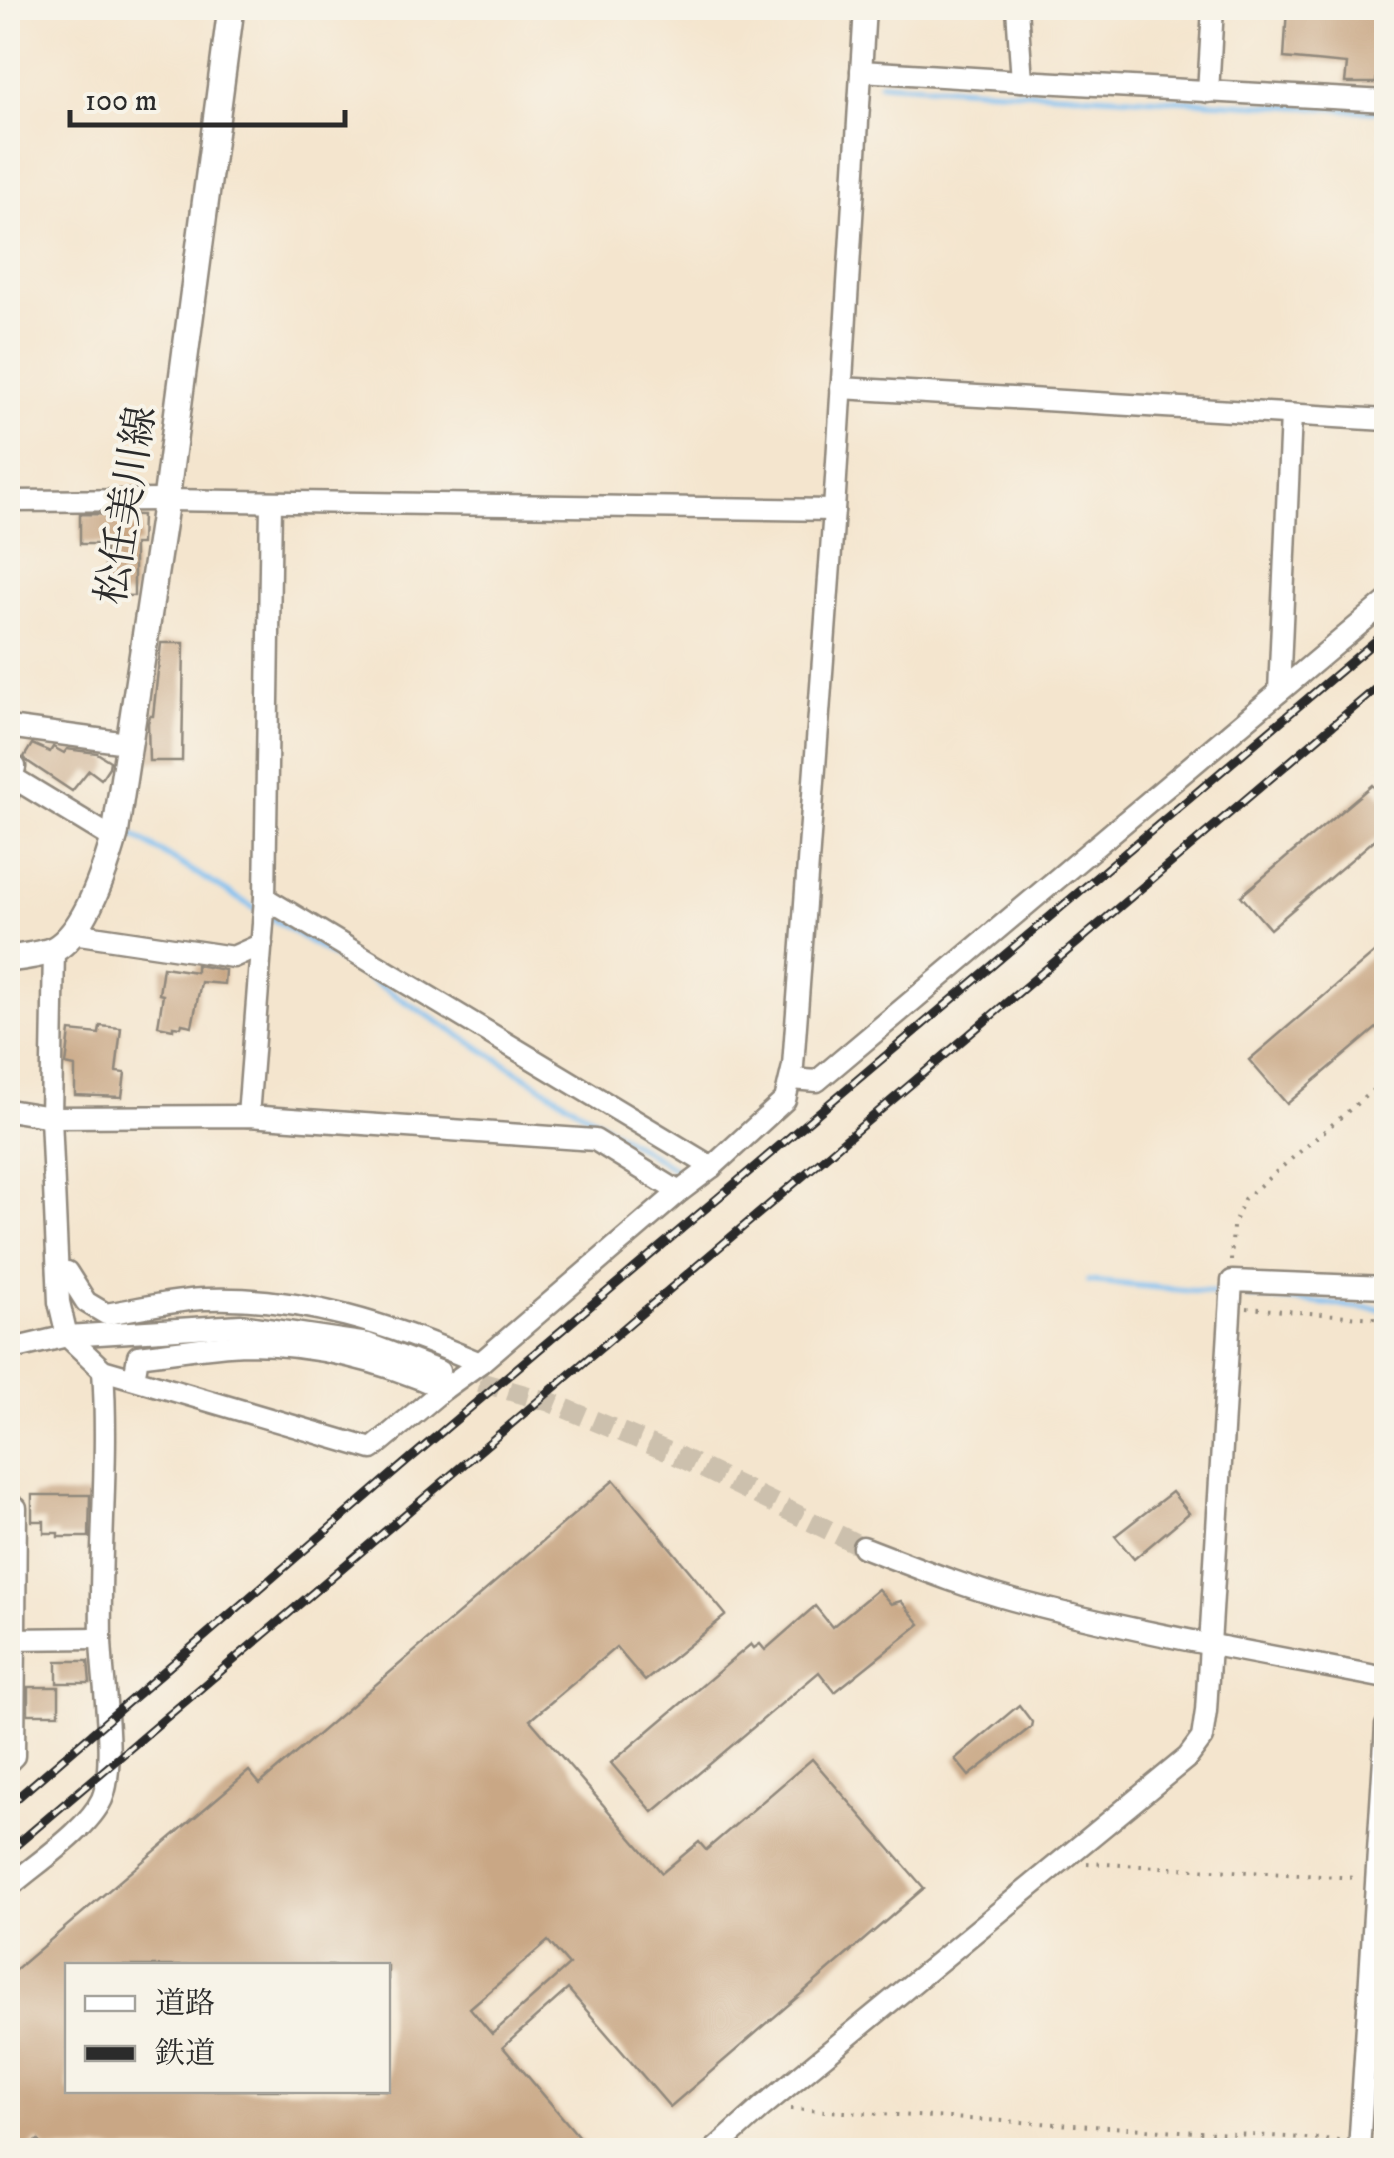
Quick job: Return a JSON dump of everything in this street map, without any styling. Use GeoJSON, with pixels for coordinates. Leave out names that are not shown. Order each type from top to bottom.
{"type":"FeatureCollection","features":[{"type":"Feature","properties":{"kind":"main road","name":"松任美川線"},"geometry":{"type":"LineString","coordinates":[[64,941],[86,910],[116,829],[166,500],[230,8]]}},
{"type":"Feature","properties":{"kind":"main road"},"geometry":{"type":"LineString","coordinates":[[8,958],[64,941]]}},
{"type":"Feature","properties":{"kind":"street"},"geometry":{"type":"LineString","coordinates":[[262,944],[233,957],[64,941],[51,1117],[59,1302],[67,1336],[102,1370],[372,1449],[441,1380],[480,1363],[712,1167],[785,1100],[791,1080],[834,510],[865,8]]}},
{"type":"Feature","properties":{"kind":"street"},"geometry":{"type":"LineString","coordinates":[[1017,8],[1022,81]]}},
{"type":"Feature","properties":{"kind":"street"},"geometry":{"type":"LineString","coordinates":[[1208,92],[1214,8]]}},
{"type":"Feature","properties":{"kind":"street"},"geometry":{"type":"LineString","coordinates":[[861,71],[1386,101]]}},
{"type":"Feature","properties":{"kind":"street"},"geometry":{"type":"LineString","coordinates":[[841,388],[1386,420]]}},
{"type":"Feature","properties":{"kind":"street"},"geometry":{"type":"LineString","coordinates":[[1279,692],[1291,415]]}},
{"type":"Feature","properties":{"kind":"street"},"geometry":{"type":"LineString","coordinates":[[8,501],[834,510]]}},
{"type":"Feature","properties":{"kind":"street"},"geometry":{"type":"LineString","coordinates":[[248,1116],[265,898],[271,502]]}},
{"type":"Feature","properties":{"kind":"street"},"geometry":{"type":"LineString","coordinates":[[791,1080],[817,1081],[1386,602]]}},
{"type":"Feature","properties":{"kind":"street"},"geometry":{"type":"LineString","coordinates":[[8,727],[128,743]]}},
{"type":"Feature","properties":{"kind":"street"},"geometry":{"type":"LineString","coordinates":[[9,778],[116,829]]}},
{"type":"Feature","properties":{"kind":"street"},"geometry":{"type":"LineString","coordinates":[[265,898],[712,1167]]}},
{"type":"Feature","properties":{"kind":"street"},"geometry":{"type":"LineString","coordinates":[[8,1110],[51,1117],[248,1116],[595,1140],[679,1192]]}},
{"type":"Feature","properties":{"kind":"street"},"geometry":{"type":"LineString","coordinates":[[58,1272],[67,1272],[86,1302],[106,1314],[202,1298],[307,1306],[403,1333],[480,1363]]}},
{"type":"Feature","properties":{"kind":"street"},"geometry":{"type":"LineString","coordinates":[[714,2150],[1188,1757],[1202,1738],[1232,1280],[1386,1288]]}},
{"type":"Feature","properties":{"kind":"street"},"geometry":{"type":"LineString","coordinates":[[8,1350],[67,1336],[240,1325],[368,1344],[441,1380]]}},
{"type":"Feature","properties":{"kind":"street"},"geometry":{"type":"LineString","coordinates":[[134,1379],[138,1356],[244,1344],[301,1347],[441,1380]]}},
{"type":"Feature","properties":{"kind":"street"},"geometry":{"type":"LineString","coordinates":[[8,1888],[83,1824],[96,1809],[109,1780],[101,1638],[106,1415],[102,1370]]}},
{"type":"Feature","properties":{"kind":"street"},"geometry":{"type":"LineString","coordinates":[[8,1504],[16,1508],[14,1756],[8,1762]]}},
{"type":"Feature","properties":{"kind":"street"},"geometry":{"type":"LineString","coordinates":[[863,1547],[951,1582],[1012,1600],[1386,1678]]}},
{"type":"Feature","properties":{"kind":"street"},"geometry":{"type":"LineString","coordinates":[[12,1639],[101,1638]]}},
{"type":"Feature","properties":{"kind":"street"},"geometry":{"type":"LineString","coordinates":[[1360,2146],[1380,1946],[1377,1880],[1386,1726]]}},
{"type":"Feature","properties":{"kind":"path"},"geometry":{"type":"LineString","coordinates":[[1232,1280],[1230,1246],[1244,1199],[1386,1080]]}},
{"type":"Feature","properties":{"kind":"path"},"geometry":{"type":"LineString","coordinates":[[1231,1307],[1386,1319]]}},
{"type":"Feature","properties":{"kind":"path"},"geometry":{"type":"LineString","coordinates":[[1061,1861],[1377,1880]]}},
{"type":"Feature","properties":{"kind":"path"},"geometry":{"type":"LineString","coordinates":[[762,2107],[1360,2146]]}},
{"type":"Feature","properties":{"kind":"building"},"geometry":{"type":"Polygon","coordinates":[[[1287,8],[1386,8],[1386,28],[1380,28],[1376,83],[1345,83],[1347,64],[1284,58],[1287,8]]]}},
{"type":"Feature","properties":{"kind":"building"},"geometry":{"type":"Polygon","coordinates":[[[80,514],[142,515],[141,544],[134,544],[134,596],[105,595],[105,544],[80,544],[80,514]]]}},
{"type":"Feature","properties":{"kind":"building"},"geometry":{"type":"Polygon","coordinates":[[[161,643],[184,643],[182,761],[149,761],[148,723],[153,716],[161,643]]]}},
{"type":"Feature","properties":{"kind":"building"},"geometry":{"type":"Polygon","coordinates":[[[32,744],[50,752],[53,747],[64,753],[67,749],[97,753],[110,761],[109,767],[101,779],[89,770],[72,791],[27,761],[24,757],[32,744]]]}},
{"type":"Feature","properties":{"kind":"building"},"geometry":{"type":"Polygon","coordinates":[[[1372,785],[1386,801],[1386,830],[1270,929],[1241,896],[1372,785]]]}},
{"type":"Feature","properties":{"kind":"building"},"geometry":{"type":"Polygon","coordinates":[[[1375,952],[1386,965],[1386,1020],[1287,1104],[1249,1060],[1375,952]]]}},
{"type":"Feature","properties":{"kind":"building"},"geometry":{"type":"Polygon","coordinates":[[[196,965],[225,970],[224,984],[201,982],[192,1026],[158,1026],[163,967],[196,972],[196,965]]]}},
{"type":"Feature","properties":{"kind":"building"},"geometry":{"type":"Polygon","coordinates":[[[100,1026],[121,1028],[116,1072],[125,1073],[122,1097],[75,1095],[75,1067],[66,1065],[70,1031],[99,1034],[100,1026]]]}},
{"type":"Feature","properties":{"kind":"building"},"geometry":{"type":"Polygon","coordinates":[[[614,1480],[726,1615],[645,1681],[616,1647],[530,1720],[662,1873],[699,1842],[706,1850],[812,1759],[924,1888],[670,2107],[568,1989],[503,2047],[590,2150],[47,2150],[38,2140],[26,2150],[8,2150],[8,1976],[249,1771],[260,1784],[614,1480]],[[548,1941],[470,2008],[492,2034],[569,1965],[548,1941]]]}},
{"type":"Feature","properties":{"kind":"building"},"geometry":{"type":"Polygon","coordinates":[[[1172,1492],[1189,1513],[1134,1559],[1115,1536],[1172,1492]]]}},
{"type":"Feature","properties":{"kind":"building"},"geometry":{"type":"Polygon","coordinates":[[[32,1495],[90,1495],[89,1537],[44,1533],[44,1521],[32,1521],[32,1495]]]}},
{"type":"Feature","properties":{"kind":"building"},"geometry":{"type":"Polygon","coordinates":[[[878,1589],[891,1604],[901,1601],[920,1624],[835,1692],[819,1672],[653,1812],[611,1763],[751,1644],[754,1648],[760,1644],[765,1650],[815,1606],[832,1627],[878,1589]]]}},
{"type":"Feature","properties":{"kind":"building"},"geometry":{"type":"Polygon","coordinates":[[[57,1661],[88,1661],[90,1683],[57,1683],[57,1661]]]}},
{"type":"Feature","properties":{"kind":"building"},"geometry":{"type":"Polygon","coordinates":[[[28,1687],[59,1687],[59,1714],[28,1714],[28,1687]]]}},
{"type":"Feature","properties":{"kind":"building"},"geometry":{"type":"Polygon","coordinates":[[[1019,1705],[1032,1722],[1031,1727],[969,1776],[955,1759],[1019,1705]]]}},
{"type":"Feature","properties":{"kind":"waterway"},"geometry":{"type":"LineString","coordinates":[[880,83],[1386,112]]}},
{"type":"Feature","properties":{"kind":"waterway"},"geometry":{"type":"LineString","coordinates":[[65,798],[109,821]]}},
{"type":"Feature","properties":{"kind":"waterway"},"geometry":{"type":"LineString","coordinates":[[123,829],[259,911]]}},
{"type":"Feature","properties":{"kind":"waterway"},"geometry":{"type":"LineString","coordinates":[[268,916],[686,1176]]}},
{"type":"Feature","properties":{"kind":"waterway"},"geometry":{"type":"LineString","coordinates":[[1088,1281],[1215,1293]]}},
{"type":"Feature","properties":{"kind":"waterway"},"geometry":{"type":"LineString","coordinates":[[1248,1296],[1386,1310]]}},
{"type":"Feature","properties":{"kind":"waterway"},"geometry":{"type":"LineString","coordinates":[[1384,1931],[1386,1888]]}},
{"type":"Feature","properties":{"kind":"waterway"},"geometry":{"type":"LineString","coordinates":[[1371,2150],[1382,1961]]}},
{"type":"Feature","properties":{"kind":"tunnel"},"geometry":{"type":"LineString","coordinates":[[451,1374],[550,1402],[676,1455],[863,1547]]}},
{"type":"Feature","properties":{"kind":"railway"},"geometry":{"type":"LineString","coordinates":[[8,1806],[412,1457],[1386,632]]}},
{"type":"Feature","properties":{"kind":"railway"},"geometry":{"type":"LineString","coordinates":[[8,1852],[1386,680]]}}]}
